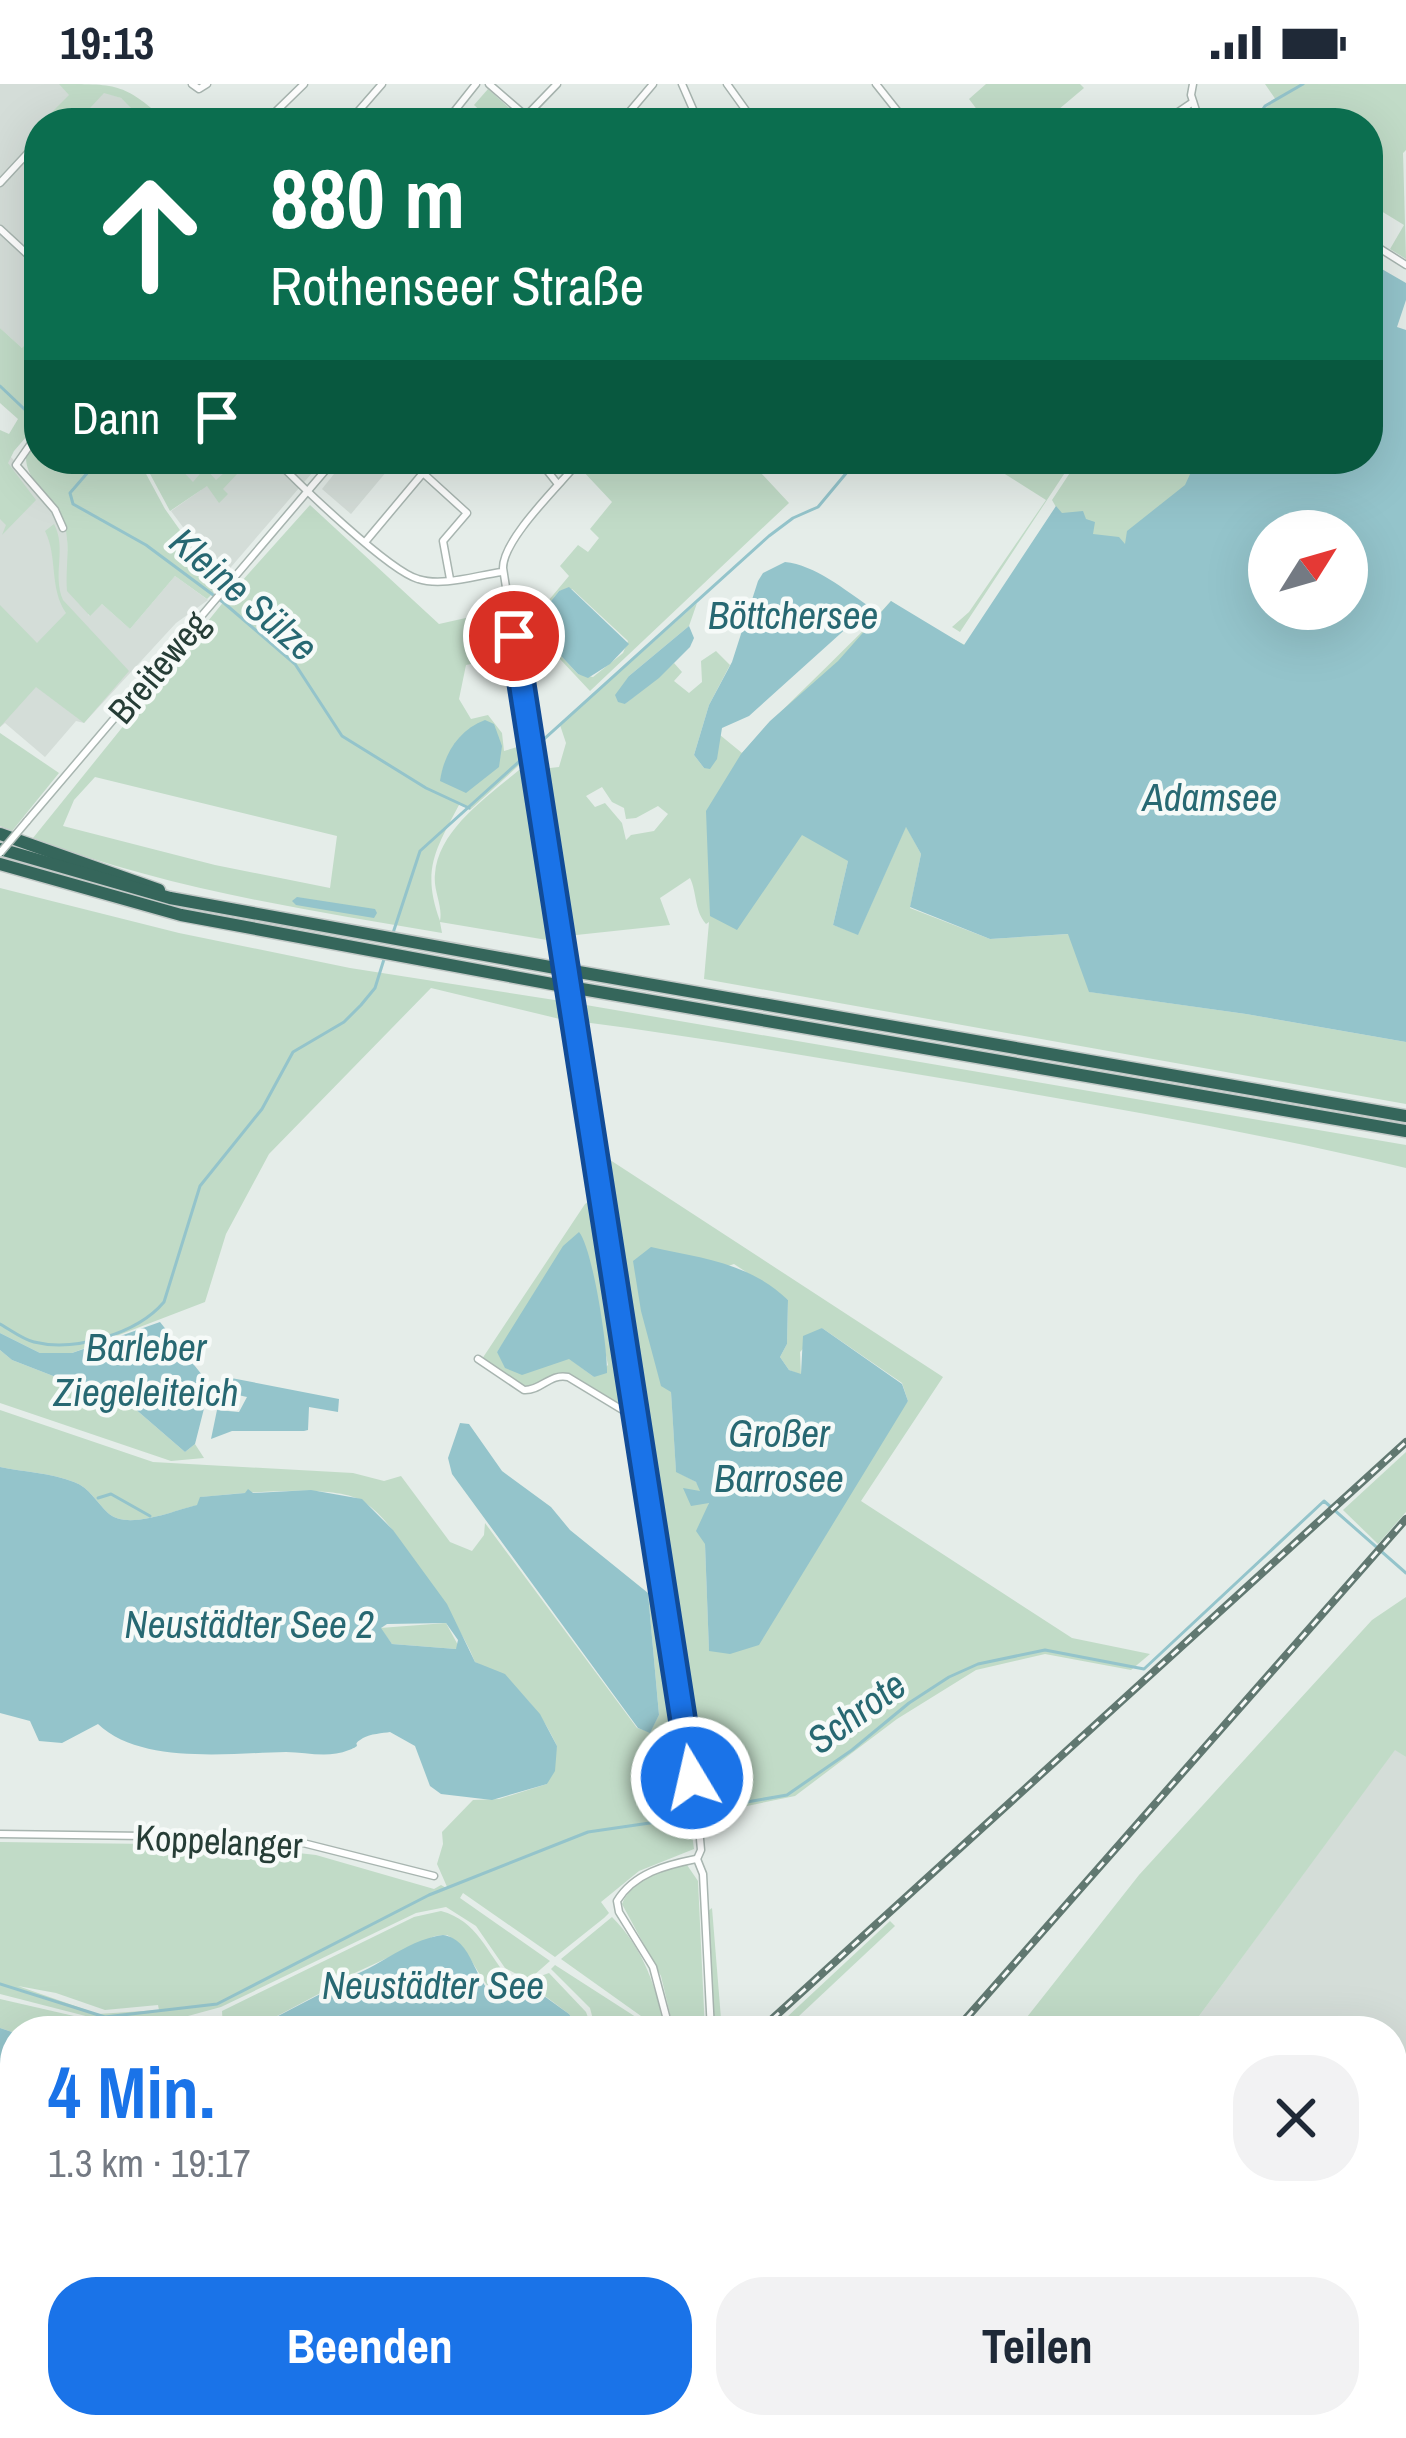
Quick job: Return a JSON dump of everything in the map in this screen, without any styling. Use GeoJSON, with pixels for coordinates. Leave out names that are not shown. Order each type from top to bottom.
{"type":"FeatureCollection","features":[{"type":"Feature","properties":{"kind":"highway"},"geometry":{"type":"LineString","coordinates":[[0,834],[148,884],[170,898]]}},
{"type":"Feature","properties":{"kind":"highway"},"geometry":{"type":"LineString","coordinates":[[0,851],[170,898],[1406,1116]]}},
{"type":"Feature","properties":{"kind":"highway"},"geometry":{"type":"LineString","coordinates":[[0,868],[182,915],[404,957],[1406,1131]]}},
{"type":"Feature","properties":{"kind":"street"},"geometry":{"type":"LineString","coordinates":[[192,84],[199,89],[207,84]]}},
{"type":"Feature","properties":{"kind":"street"},"geometry":{"type":"LineString","coordinates":[[279,108],[304,84]]}},
{"type":"Feature","properties":{"kind":"street"},"geometry":{"type":"LineString","coordinates":[[361,108],[382,84]]}},
{"type":"Feature","properties":{"kind":"street"},"geometry":{"type":"LineString","coordinates":[[457,108],[476,84]]}},
{"type":"Feature","properties":{"kind":"street"},"geometry":{"type":"LineString","coordinates":[[489,84],[517,108]]}},
{"type":"Feature","properties":{"kind":"street"},"geometry":{"type":"LineString","coordinates":[[534,108],[557,84]]}},
{"type":"Feature","properties":{"kind":"street"},"geometry":{"type":"LineString","coordinates":[[633,108],[653,84]]}},
{"type":"Feature","properties":{"kind":"street"},"geometry":{"type":"LineString","coordinates":[[876,84],[895,108]]}},
{"type":"Feature","properties":{"kind":"street"},"geometry":{"type":"LineString","coordinates":[[1193,84],[1195,108]]}},
{"type":"Feature","properties":{"kind":"street"},"geometry":{"type":"LineString","coordinates":[[1184,108],[1193,102]]}},
{"type":"Feature","properties":{"kind":"street"},"geometry":{"type":"LineString","coordinates":[[0,183],[24,157]]}},
{"type":"Feature","properties":{"kind":"street"},"geometry":{"type":"LineString","coordinates":[[0,229],[24,251]]}},
{"type":"Feature","properties":{"kind":"street"},"geometry":{"type":"LineString","coordinates":[[24,450],[16,460],[18,469],[55,510],[62,528]]}},
{"type":"Feature","properties":{"kind":"street"},"geometry":{"type":"LineString","coordinates":[[290,474],[408,575],[422,581],[503,572]]}},
{"type":"Feature","properties":{"kind":"street","name":"Breiteweg"},"geometry":{"type":"LineString","coordinates":[[0,851],[323,474]]}},
{"type":"Feature","properties":{"kind":"street"},"geometry":{"type":"LineString","coordinates":[[366,541],[422,474]]}},
{"type":"Feature","properties":{"kind":"street"},"geometry":{"type":"LineString","coordinates":[[424,474],[466,513],[443,541],[450,579]]}},
{"type":"Feature","properties":{"kind":"street"},"geometry":{"type":"LineString","coordinates":[[550,474],[557,483]]}},
{"type":"Feature","properties":{"kind":"street"},"geometry":{"type":"LineString","coordinates":[[566,474],[504,554],[503,572],[698,1817],[710,2016]]}},
{"type":"Feature","properties":{"kind":"street"},"geometry":{"type":"LineString","coordinates":[[478,1359],[527,1390],[555,1376],[568,1377],[627,1417],[635,1417]]}},
{"type":"Feature","properties":{"kind":"street","name":"Koppelanger"},"geometry":{"type":"LineString","coordinates":[[0,1834],[236,1838],[310,1844],[372,1865],[434,1876]]}},
{"type":"Feature","properties":{"kind":"street"},"geometry":{"type":"LineString","coordinates":[[666,2016],[653,1967],[616,1902],[650,1871],[697,1859]]}},
{"type":"Feature","properties":{"kind":"shaded area"},"geometry":{"type":"Polygon","coordinates":[[[0,84],[81,84],[121,98],[131,108],[24,108],[24,348],[0,328],[0,84]]]}},
{"type":"Feature","properties":{"kind":"shaded area"},"geometry":{"type":"Polygon","coordinates":[[[0,445],[58,509],[67,534],[68,560],[89,616],[102,604],[130,629],[175,576],[208,600],[176,623],[84,723],[76,721],[45,757],[5,723],[0,727],[0,445]]]}},
{"type":"Feature","properties":{"kind":"shaded area"},"geometry":{"type":"Polygon","coordinates":[[[184,474],[311,474],[225,574],[171,511],[201,490],[184,474]]]}},
{"type":"Feature","properties":{"kind":"shaded area"},"geometry":{"type":"Polygon","coordinates":[[[334,474],[384,474],[351,514],[322,489],[334,474]]]}},
{"type":"Feature","properties":{"kind":"shaded area"},"geometry":{"type":"Polygon","coordinates":[[[1395,1749],[1406,1757],[1406,2016],[1199,2016],[1395,1749]]]}},
{"type":"Feature","properties":{"kind":"green space"},"geometry":{"type":"Polygon","coordinates":[[[59,84],[120,89],[151,108],[131,108],[121,98],[104,93],[90,108],[56,108],[69,95],[59,84]]]}},
{"type":"Feature","properties":{"kind":"green space"},"geometry":{"type":"Polygon","coordinates":[[[986,84],[1080,84],[1084,88],[1060,108],[976,108],[969,99],[986,84]]]}},
{"type":"Feature","properties":{"kind":"green space"},"geometry":{"type":"Polygon","coordinates":[[[1265,84],[1406,84],[1406,259],[1390,249],[1404,225],[1383,212],[1383,108],[1265,108],[1276,100],[1265,84]]]}},
{"type":"Feature","properties":{"kind":"green space"},"geometry":{"type":"Polygon","coordinates":[[[488,89],[509,108],[477,108],[474,105],[488,89]]]}},
{"type":"Feature","properties":{"kind":"green space"},"geometry":{"type":"Polygon","coordinates":[[[0,328],[24,346],[24,439],[8,463],[36,500],[2,535],[6,525],[0,519],[0,430],[9,434],[18,419],[0,403],[0,328]]]}},
{"type":"Feature","properties":{"kind":"green space"},"geometry":{"type":"Polygon","coordinates":[[[31,474],[146,474],[217,589],[207,599],[175,576],[130,629],[102,604],[90,616],[67,591],[64,523],[31,474]]]}},
{"type":"Feature","properties":{"kind":"green space"},"geometry":{"type":"Polygon","coordinates":[[[150,474],[185,474],[193,482],[200,474],[210,474],[216,480],[223,474],[237,474],[223,489],[228,494],[219,503],[207,486],[170,511],[150,474]]]}},
{"type":"Feature","properties":{"kind":"green space"},"geometry":{"type":"Polygon","coordinates":[[[586,474],[762,474],[789,503],[590,691],[528,625],[569,576],[560,566],[578,545],[588,552],[599,538],[590,529],[612,502],[586,474]],[[572,589],[559,591],[532,625],[578,674],[593,677],[623,653],[628,641],[572,589]]]}},
{"type":"Feature","properties":{"kind":"green space"},"geometry":{"type":"Polygon","coordinates":[[[1005,474],[1064,474],[960,632],[952,627],[969,612],[1046,500],[1005,474]]]}},
{"type":"Feature","properties":{"kind":"green space"},"geometry":{"type":"Polygon","coordinates":[[[1069,474],[1200,474],[848,861],[833,925],[858,934],[906,826],[921,854],[910,908],[990,939],[1069,934],[1090,992],[1406,1042],[1406,1104],[704,979],[709,922],[699,913],[690,878],[660,898],[670,925],[567,936],[541,769],[559,767],[566,743],[560,725],[697,603],[689,626],[629,676],[625,704],[674,663],[682,672],[674,681],[689,693],[702,682],[701,661],[716,651],[730,665],[709,705],[694,755],[704,768],[720,735],[742,753],[891,601],[965,645],[1056,507],[1052,500],[1069,474]],[[602,787],[586,796],[595,807],[605,803],[622,823],[626,840],[654,831],[668,814],[658,806],[626,819],[624,808],[612,802],[602,787]]]}},
{"type":"Feature","properties":{"kind":"green space"},"geometry":{"type":"Polygon","coordinates":[[[310,505],[439,624],[506,609],[512,656],[466,665],[459,699],[471,719],[488,715],[502,733],[504,751],[527,744],[529,756],[470,810],[460,803],[434,860],[434,903],[440,921],[435,874],[454,829],[519,770],[528,769],[553,941],[440,922],[442,933],[286,906],[133,871],[33,838],[225,600],[310,505]],[[95,777],[74,800],[63,826],[215,865],[330,888],[337,836],[95,777]]]}},
{"type":"Feature","properties":{"kind":"green space"},"geometry":{"type":"Polygon","coordinates":[[[54,524],[63,600],[129,671],[84,723],[36,687],[0,727],[0,605],[37,643],[66,613],[57,593],[45,531],[54,524]]]}},
{"type":"Feature","properties":{"kind":"green space"},"geometry":{"type":"Polygon","coordinates":[[[0,733],[59,773],[12,831],[0,826],[0,733]]]}},
{"type":"Feature","properties":{"kind":"green space"},"geometry":{"type":"Polygon","coordinates":[[[0,888],[179,933],[350,968],[561,1001],[564,1020],[431,988],[269,1154],[226,1234],[205,1302],[72,1353],[40,1353],[0,1333],[0,888]]]}},
{"type":"Feature","properties":{"kind":"green space"},"geometry":{"type":"Polygon","coordinates":[[[580,1004],[1406,1145],[1406,1168],[1097,1105],[583,1022],[580,1004]]]}},
{"type":"Feature","properties":{"kind":"green space"},"geometry":{"type":"Polygon","coordinates":[[[604,1156],[943,1377],[861,1501],[1072,1638],[1150,1654],[1131,1670],[1045,1654],[976,1670],[897,1719],[795,1796],[706,1818],[605,1192],[604,1156]],[[734,1264],[639,1296],[652,1346],[671,1391],[676,1471],[696,1482],[709,1501],[705,1544],[709,1650],[908,1401],[902,1383],[822,1328],[800,1352],[801,1375],[789,1370],[780,1357],[787,1344],[788,1300],[734,1264]]]}},
{"type":"Feature","properties":{"kind":"green space"},"geometry":{"type":"Polygon","coordinates":[[[594,1198],[630,1414],[565,1373],[531,1388],[482,1359],[585,1204],[594,1198]],[[518,1322],[497,1352],[570,1359],[594,1377],[608,1365],[600,1326],[518,1322]]]}},
{"type":"Feature","properties":{"kind":"green space"},"geometry":{"type":"Polygon","coordinates":[[[0,1350],[12,1360],[133,1407],[185,1452],[195,1444],[204,1458],[171,1461],[0,1403],[0,1350]]]}},
{"type":"Feature","properties":{"kind":"green space"},"geometry":{"type":"Polygon","coordinates":[[[0,1410],[153,1462],[353,1473],[384,1481],[401,1476],[450,1542],[472,1551],[484,1535],[485,1523],[637,1728],[650,1732],[659,1715],[648,1593],[659,1593],[694,1849],[639,1871],[601,1902],[609,1913],[555,1957],[463,1893],[460,1898],[550,1961],[524,1978],[505,1968],[476,1926],[446,1907],[416,1913],[221,2007],[188,2016],[86,2016],[0,1994],[0,1842],[225,1845],[226,1853],[236,1854],[237,1846],[316,1855],[448,1889],[437,1864],[442,1832],[473,1800],[499,1799],[547,1784],[557,1746],[524,1696],[475,1662],[458,1628],[396,1536],[364,1502],[332,1492],[238,1494],[201,1497],[198,1505],[127,1520],[108,1513],[74,1482],[0,1467],[0,1410]],[[18,1986],[98,2014],[159,2010],[158,2005],[105,2010],[18,1986]]]}},
{"type":"Feature","properties":{"kind":"green space"},"geometry":{"type":"Polygon","coordinates":[[[1406,1452],[1406,1512],[1378,1544],[1343,1510],[1406,1452]]]}},
{"type":"Feature","properties":{"kind":"green space"},"geometry":{"type":"Polygon","coordinates":[[[1406,1597],[1406,1757],[1395,1750],[1199,2016],[1028,2016],[1139,1875],[1372,1620],[1406,1597]]]}},
{"type":"Feature","properties":{"kind":"green space"},"geometry":{"type":"Polygon","coordinates":[[[446,1623],[456,1649],[392,1644],[380,1628],[446,1623]]]}},
{"type":"Feature","properties":{"kind":"green space"},"geometry":{"type":"Polygon","coordinates":[[[687,1865],[698,1881],[704,2016],[670,2016],[661,1976],[622,1904],[641,1882],[687,1865]]]}},
{"type":"Feature","properties":{"kind":"green space"},"geometry":{"type":"Polygon","coordinates":[[[712,1908],[721,2016],[714,2016],[708,1911],[712,1908]]]}},
{"type":"Feature","properties":{"kind":"green space"},"geometry":{"type":"Polygon","coordinates":[[[441,1911],[454,1916],[473,1930],[508,1977],[524,1982],[549,1973],[587,2016],[570,2016],[545,1996],[510,2001],[498,1997],[447,1935],[435,1936],[333,1983],[277,2016],[222,2016],[222,2011],[414,1917],[441,1911]]]}},
{"type":"Feature","properties":{"kind":"green space"},"geometry":{"type":"Polygon","coordinates":[[[612,1917],[647,1970],[661,2016],[641,2016],[561,1959],[612,1917]]]}},
{"type":"Feature","properties":{"kind":"green space"},"geometry":{"type":"Polygon","coordinates":[[[890,1921],[895,1926],[799,2016],[788,2016],[890,1921]]]}},
{"type":"Feature","properties":{"kind":"green space"},"geometry":{"type":"Polygon","coordinates":[[[555,1965],[634,2016],[592,2016],[590,2008],[551,1969],[555,1965]]]}},
{"type":"Feature","properties":{"kind":"green space"},"geometry":{"type":"Polygon","coordinates":[[[0,1999],[74,2016],[0,2016],[0,1999]]]}},
{"type":"Feature","properties":{"kind":"water","name":"Adamsee"},"geometry":{"type":"Polygon","coordinates":[[[1383,270],[1406,283],[1397,327],[1406,330],[1406,1042],[1089,992],[1068,934],[990,939],[910,907],[921,854],[906,827],[858,935],[833,925],[848,861],[802,835],[737,930],[710,916],[706,811],[741,754],[770,721],[838,661],[891,601],[964,645],[1056,506],[1062,513],[1083,511],[1086,519],[1095,522],[1093,534],[1119,537],[1125,544],[1127,531],[1185,485],[1190,474],[1383,474],[1383,270]]]}},
{"type":"Feature","properties":{"kind":"water","name":"Böttchersee"},"geometry":{"type":"Polygon","coordinates":[[[785,562],[818,573],[870,607],[749,716],[722,728],[717,759],[710,769],[704,768],[694,755],[709,705],[732,662],[758,581],[763,573],[785,562]]]}},
{"type":"Feature","properties":{"kind":"water"},"geometry":{"type":"Polygon","coordinates":[[[569,587],[629,644],[588,678],[578,674],[532,625],[559,591],[569,587]]]}},
{"type":"Feature","properties":{"kind":"water"},"geometry":{"type":"Polygon","coordinates":[[[689,626],[694,638],[690,647],[625,704],[618,702],[615,695],[629,676],[689,626]]]}},
{"type":"Feature","properties":{"kind":"water"},"geometry":{"type":"Polygon","coordinates":[[[485,720],[494,724],[502,746],[499,767],[466,793],[440,781],[454,744],[485,720]]]}},
{"type":"Feature","properties":{"kind":"water"},"geometry":{"type":"Polygon","coordinates":[[[297,897],[377,913],[374,918],[296,905],[292,901],[297,897]]]}},
{"type":"Feature","properties":{"kind":"water"},"geometry":{"type":"Polygon","coordinates":[[[579,1232],[594,1278],[607,1373],[594,1377],[569,1359],[522,1375],[505,1368],[497,1352],[563,1246],[579,1232]]]}},
{"type":"Feature","properties":{"kind":"water","name":"Großer Barrosee"},"geometry":{"type":"Polygon","coordinates":[[[651,1247],[741,1270],[788,1300],[787,1344],[780,1357],[789,1370],[801,1374],[803,1336],[822,1328],[902,1384],[908,1401],[759,1645],[730,1654],[709,1651],[705,1544],[696,1531],[709,1503],[691,1506],[683,1488],[700,1491],[696,1482],[676,1472],[671,1392],[661,1386],[641,1311],[633,1261],[651,1247]]]}},
{"type":"Feature","properties":{"kind":"water","name":"Barleber Ziegeleiteich"},"geometry":{"type":"Polygon","coordinates":[[[160,1322],[210,1385],[195,1444],[185,1452],[133,1407],[12,1360],[0,1350],[0,1333],[40,1353],[72,1353],[160,1322]]]}},
{"type":"Feature","properties":{"kind":"water"},"geometry":{"type":"Polygon","coordinates":[[[226,1377],[339,1399],[338,1412],[309,1407],[308,1430],[304,1431],[232,1431],[211,1439],[217,1410],[239,1412],[247,1397],[224,1392],[226,1377]]]}},
{"type":"Feature","properties":{"kind":"water"},"geometry":{"type":"Polygon","coordinates":[[[460,1423],[469,1424],[502,1471],[551,1507],[570,1530],[648,1593],[659,1715],[650,1733],[638,1728],[452,1474],[448,1458],[460,1423]]]}},
{"type":"Feature","properties":{"kind":"water","name":"Neustädter See 2"},"geometry":{"type":"Polygon","coordinates":[[[0,1467],[74,1482],[108,1513],[127,1520],[197,1505],[200,1497],[248,1489],[253,1493],[311,1490],[362,1499],[393,1530],[447,1604],[475,1662],[505,1674],[540,1714],[557,1746],[555,1771],[547,1784],[492,1800],[441,1794],[430,1786],[415,1746],[390,1732],[366,1737],[354,1748],[333,1754],[187,1754],[138,1746],[98,1724],[62,1743],[39,1741],[30,1721],[0,1713],[0,1467]],[[446,1623],[381,1628],[392,1644],[456,1649],[458,1640],[446,1623]]]}},
{"type":"Feature","properties":{"kind":"water","name":"Neustädter See"},"geometry":{"type":"Polygon","coordinates":[[[443,1935],[463,1946],[494,1995],[509,2001],[544,1996],[570,2016],[278,2016],[330,1989],[335,1981],[443,1935]]]}},
{"type":"Feature","properties":{"kind":"waterway"},"geometry":{"type":"LineString","coordinates":[[1264,108],[1303,84]]}},
{"type":"Feature","properties":{"kind":"waterway","name":"Kleine Sülze"},"geometry":{"type":"LineString","coordinates":[[0,386],[24,409]]}},
{"type":"Feature","properties":{"kind":"waterway","name":"Kleine Sülze"},"geometry":{"type":"LineString","coordinates":[[86,474],[70,493],[73,504],[146,545],[295,664],[342,736],[426,788],[469,808]]}},
{"type":"Feature","properties":{"kind":"waterway"},"geometry":{"type":"LineString","coordinates":[[392,936],[420,851],[769,536],[818,507],[846,474]]}},
{"type":"Feature","properties":{"kind":"waterway"},"geometry":{"type":"LineString","coordinates":[[0,1324],[34,1342],[86,1342],[138,1323],[164,1302],[200,1186],[262,1109],[293,1052],[344,1022],[375,988],[385,956]]}},
{"type":"Feature","properties":{"kind":"waterway"},"geometry":{"type":"LineString","coordinates":[[98,1498],[111,1494],[150,1516]]}},
{"type":"Feature","properties":{"kind":"waterway","name":"Schrote"},"geometry":{"type":"LineString","coordinates":[[114,2016],[217,2004],[429,1895],[588,1832],[684,1818],[707,1809],[787,1795],[909,1703],[978,1664],[1045,1650],[1144,1669],[1324,1501],[1406,1573]]}},
{"type":"Feature","properties":{"kind":"waterway","name":"Schrote"},"geometry":{"type":"LineString","coordinates":[[0,1984],[102,2016]]}},
{"type":"Feature","properties":{"kind":"railway"},"geometry":{"type":"LineString","coordinates":[[775,2016],[1406,1442]]}},
{"type":"Feature","properties":{"kind":"railway"},"geometry":{"type":"LineString","coordinates":[[968,2016],[1406,1519]]}},
{"type":"Feature","properties":{"kind":"route"},"geometry":{"type":"LineString","coordinates":[[514,636],[692,1778]]}}]}
